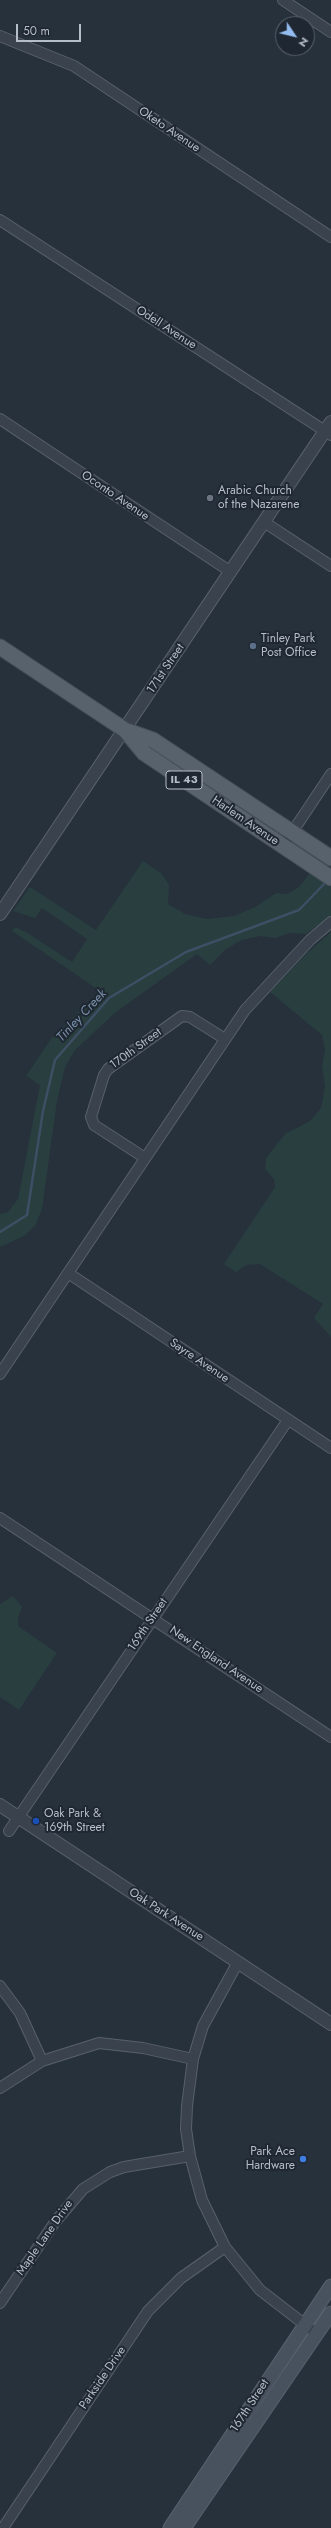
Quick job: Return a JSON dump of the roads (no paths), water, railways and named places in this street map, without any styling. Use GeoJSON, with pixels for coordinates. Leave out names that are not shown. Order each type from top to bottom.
{"type":"FeatureCollection","features":[{"type":"Feature","properties":{"kind":"main road","name":"Harlem Avenue"},"geometry":{"type":"LineString","coordinates":[[0,647],[125,730],[153,740],[331,858]]}},
{"type":"Feature","properties":{"kind":"main road","name":"Harlem Avenue"},"geometry":{"type":"LineString","coordinates":[[125,730],[144,753],[328,876]]}},
{"type":"Feature","properties":{"kind":"main road","name":"167th Street"},"geometry":{"type":"LineString","coordinates":[[170,2528],[331,2286]]}},
{"type":"Feature","properties":{"kind":"main road","name":"167th Street"},"geometry":{"type":"LineString","coordinates":[[184,2528],[331,2312]]}},
{"type":"Feature","properties":{"kind":"street"},"geometry":{"type":"LineString","coordinates":[[283,0],[331,32]]}},
{"type":"Feature","properties":{"kind":"street","name":"Oketo Avenue"},"geometry":{"type":"LineString","coordinates":[[0,36],[74,66],[331,237]]}},
{"type":"Feature","properties":{"kind":"street","name":"Odell Avenue"},"geometry":{"type":"LineString","coordinates":[[0,220],[329,430]]}},
{"type":"Feature","properties":{"kind":"street","name":"Oconto Avenue"},"geometry":{"type":"LineString","coordinates":[[0,419],[231,572]]}},
{"type":"Feature","properties":{"kind":"street","name":"171st Street"},"geometry":{"type":"LineString","coordinates":[[0,914],[264,522],[329,430]]}},
{"type":"Feature","properties":{"kind":"street"},"geometry":{"type":"LineString","coordinates":[[264,522],[331,566]]}},
{"type":"Feature","properties":{"kind":"street"},"geometry":{"type":"LineString","coordinates":[[283,846],[331,774]]}},
{"type":"Feature","properties":{"kind":"street"},"geometry":{"type":"LineString","coordinates":[[0,1374],[244,1010],[312,938],[331,922]]}},
{"type":"Feature","properties":{"kind":"street","name":"170th Street"},"geometry":{"type":"LineString","coordinates":[[145,1158],[94,1125],[91,1117],[104,1075],[108,1069],[182,1016],[190,1017],[225,1039]]}},
{"type":"Feature","properties":{"kind":"street","name":"Sayre Avenue"},"geometry":{"type":"LineString","coordinates":[[68,1273],[331,1448]]}},
{"type":"Feature","properties":{"kind":"street","name":"169th Street"},"geometry":{"type":"LineString","coordinates":[[9,1831],[288,1420]]}},
{"type":"Feature","properties":{"kind":"street","name":"New England Avenue"},"geometry":{"type":"LineString","coordinates":[[0,1518],[331,1737]]}},
{"type":"Feature","properties":{"kind":"street","name":"Oak Park Avenue"},"geometry":{"type":"LineString","coordinates":[[0,1805],[331,2024]]}},
{"type":"Feature","properties":{"kind":"street"},"geometry":{"type":"LineString","coordinates":[[238,1962],[203,2026],[193,2059],[187,2106],[186,2129],[190,2156],[202,2200],[225,2247],[260,2290],[317,2334]]}},
{"type":"Feature","properties":{"kind":"street"},"geometry":{"type":"LineString","coordinates":[[0,1986],[20,2013],[42,2061]]}},
{"type":"Feature","properties":{"kind":"street"},"geometry":{"type":"LineString","coordinates":[[0,2088],[42,2061],[99,2043],[143,2048],[193,2059]]}},
{"type":"Feature","properties":{"kind":"street","name":"Maple Lane Drive"},"geometry":{"type":"LineString","coordinates":[[0,2303],[55,2222],[83,2189],[110,2172],[124,2167],[190,2156]]}},
{"type":"Feature","properties":{"kind":"street","name":"Parkside Drive"},"geometry":{"type":"LineString","coordinates":[[3,2528],[148,2311],[181,2278],[225,2247]]}},
{"type":"Feature","properties":{"kind":"waterway","name":"Tinley Creek"},"geometry":{"type":"LineString","coordinates":[[0,1232],[27,1215],[43,1111],[55,1060],[109,998],[186,952],[299,910],[327,881]]}},
{"type":"Feature","properties":{"kind":"place","name":"Arabic Church of the Nazarene"},"geometry":{"type":"Point","coordinates":[210,498]}},
{"type":"Feature","properties":{"kind":"place","name":"Tinley Park Post Office"},"geometry":{"type":"Point","coordinates":[253,646]}},
{"type":"Feature","properties":{"kind":"place","name":"Oak Park & 169th Street"},"geometry":{"type":"Point","coordinates":[36,1821]}},
{"type":"Feature","properties":{"kind":"place","name":"Park Ace Hardware"},"geometry":{"type":"Point","coordinates":[303,2159]}}]}
